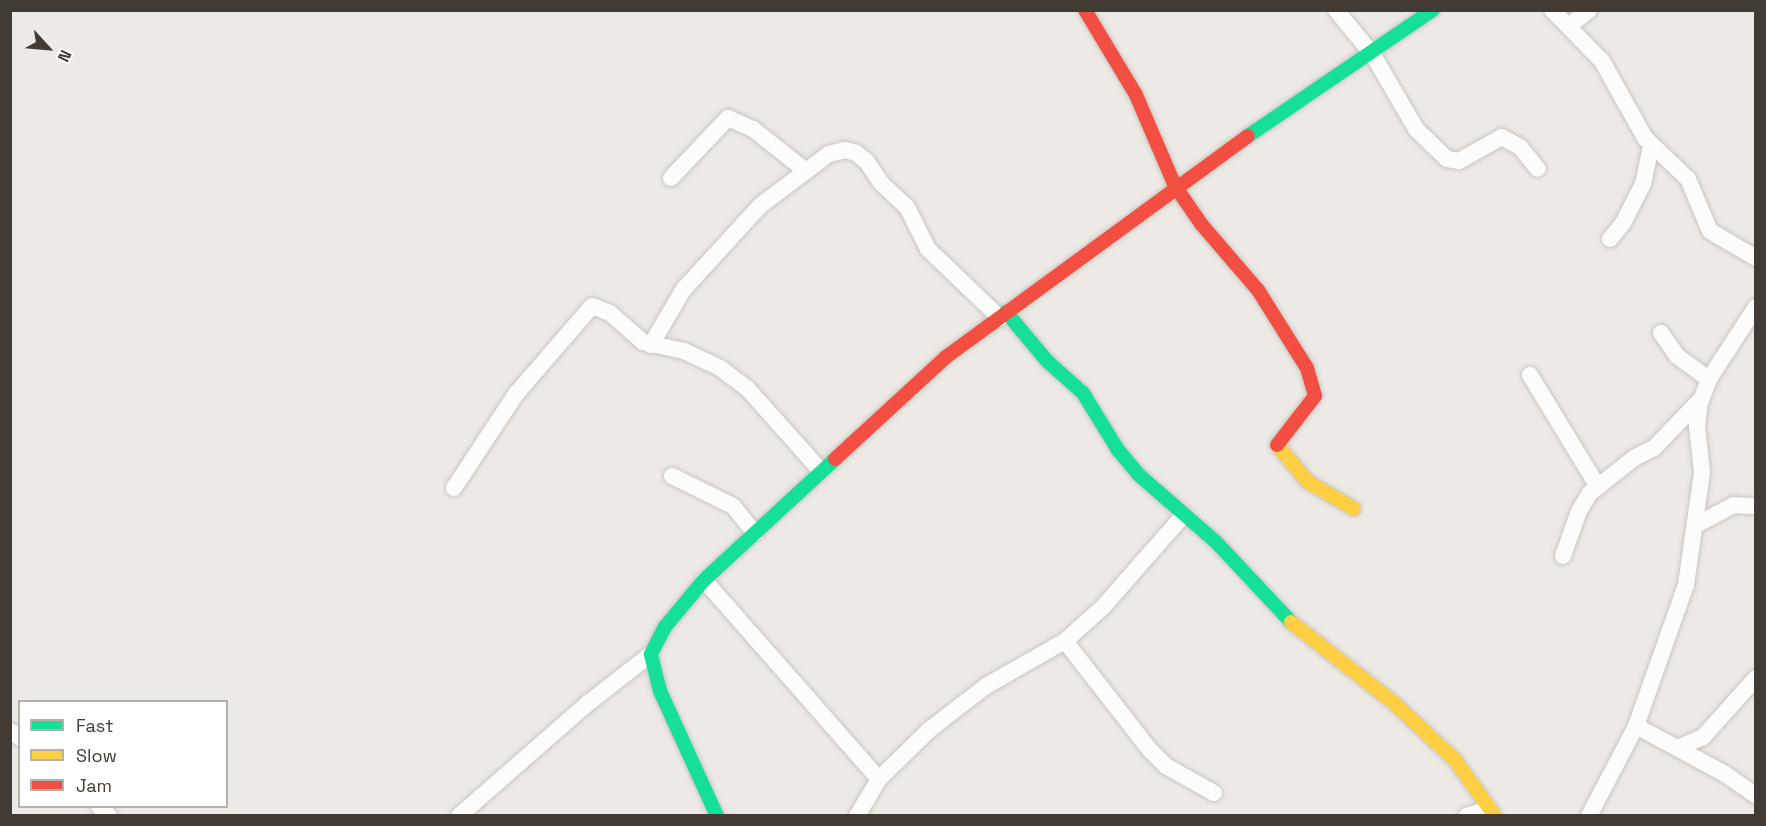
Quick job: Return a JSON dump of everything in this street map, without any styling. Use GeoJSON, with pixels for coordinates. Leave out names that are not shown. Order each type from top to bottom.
{"type":"FeatureCollection","features":[{"type":"Feature","properties":{"kind":"street"},"geometry":{"type":"LineString","coordinates":[[1085,10],[1136,95],[1175,186],[1202,225],[1258,290],[1307,368],[1315,396],[1279,438],[1276,448],[1308,482],[1354,509]]}},
{"type":"Feature","properties":{"kind":"street"},"geometry":{"type":"LineString","coordinates":[[1336,10],[1373,55],[1416,129],[1447,159],[1459,161],[1502,137],[1520,147],[1538,169]]}},
{"type":"Feature","properties":{"kind":"street"},"geometry":{"type":"LineString","coordinates":[[459,816],[587,704],[651,654],[665,627],[705,580],[820,470],[946,357],[1175,186],[1373,55],[1432,10]]}},
{"type":"Feature","properties":{"kind":"street"},"geometry":{"type":"LineString","coordinates":[[1552,10],[1570,25],[1602,61],[1651,146],[1689,178],[1710,231],[1755,258]]}},
{"type":"Feature","properties":{"kind":"street"},"geometry":{"type":"LineString","coordinates":[[1570,25],[1588,10]]}},
{"type":"Feature","properties":{"kind":"street"},"geometry":{"type":"LineString","coordinates":[[671,178],[728,118],[753,129],[806,171]]}},
{"type":"Feature","properties":{"kind":"street"},"geometry":{"type":"LineString","coordinates":[[1610,239],[1623,223],[1643,184],[1651,146]]}},
{"type":"Feature","properties":{"kind":"street"},"geometry":{"type":"LineString","coordinates":[[651,345],[683,290],[712,255],[761,205],[835,151],[861,156],[881,183],[907,207],[928,249],[1003,315],[1047,361],[1083,393],[1118,450],[1139,475],[1183,516],[1216,542],[1282,615],[1394,703],[1455,760],[1492,812],[1467,816]]}},
{"type":"Feature","properties":{"kind":"street"},"geometry":{"type":"LineString","coordinates":[[1589,816],[1636,726],[1686,585],[1702,472],[1697,426],[1702,397],[1709,379],[1755,307]]}},
{"type":"Feature","properties":{"kind":"street"},"geometry":{"type":"LineString","coordinates":[[454,488],[516,394],[586,309],[600,308],[651,345],[684,351],[720,368],[747,388],[820,470]]}},
{"type":"Feature","properties":{"kind":"street"},"geometry":{"type":"LineString","coordinates":[[1661,333],[1677,356],[1709,379]]}},
{"type":"Feature","properties":{"kind":"street"},"geometry":{"type":"LineString","coordinates":[[1530,375],[1598,487]]}},
{"type":"Feature","properties":{"kind":"street"},"geometry":{"type":"LineString","coordinates":[[1563,556],[1579,511],[1598,487],[1634,458],[1654,448],[1702,397]]}},
{"type":"Feature","properties":{"kind":"street"},"geometry":{"type":"LineString","coordinates":[[672,476],[734,506],[755,533]]}},
{"type":"Feature","properties":{"kind":"street"},"geometry":{"type":"LineString","coordinates":[[1696,525],[1734,505],[1754,504]]}},
{"type":"Feature","properties":{"kind":"street"},"geometry":{"type":"LineString","coordinates":[[857,816],[879,779],[929,730],[986,686],[1065,641],[1103,607],[1183,516]]}},
{"type":"Feature","properties":{"kind":"street"},"geometry":{"type":"LineString","coordinates":[[705,580],[879,779]]}},
{"type":"Feature","properties":{"kind":"street"},"geometry":{"type":"LineString","coordinates":[[1065,641],[1150,750],[1166,766],[1214,793]]}},
{"type":"Feature","properties":{"kind":"street"},"geometry":{"type":"LineString","coordinates":[[651,654],[660,691],[717,816]]}},
{"type":"Feature","properties":{"kind":"street"},"geometry":{"type":"LineString","coordinates":[[1677,748],[1703,737],[1755,678]]}},
{"type":"Feature","properties":{"kind":"street"},"geometry":{"type":"LineString","coordinates":[[1636,726],[1742,784],[1755,796]]}},
{"type":"Feature","properties":{"kind":"traffic: fast"},"geometry":{"type":"LineString","coordinates":[[1248,136],[1433,10]]}},
{"type":"Feature","properties":{"kind":"traffic: fast"},"geometry":{"type":"LineString","coordinates":[[1006,312],[1047,361],[1083,393],[1118,450],[1139,475],[1216,542],[1291,622]]}},
{"type":"Feature","properties":{"kind":"traffic: fast"},"geometry":{"type":"LineString","coordinates":[[717,816],[660,691],[651,654],[665,627],[704,580],[835,459]]}},
{"type":"Feature","properties":{"kind":"traffic: slow"},"geometry":{"type":"LineString","coordinates":[[1277,445],[1308,482],[1354,509]]}},
{"type":"Feature","properties":{"kind":"traffic: slow"},"geometry":{"type":"LineString","coordinates":[[1291,622],[1394,703],[1455,760],[1495,816]]}},
{"type":"Feature","properties":{"kind":"traffic: jam"},"geometry":{"type":"LineString","coordinates":[[1085,10],[1136,95],[1175,186],[1202,225],[1258,290],[1307,368],[1315,396],[1277,445]]}},
{"type":"Feature","properties":{"kind":"traffic: jam"},"geometry":{"type":"LineString","coordinates":[[835,459],[946,357],[1248,136]]}}]}
